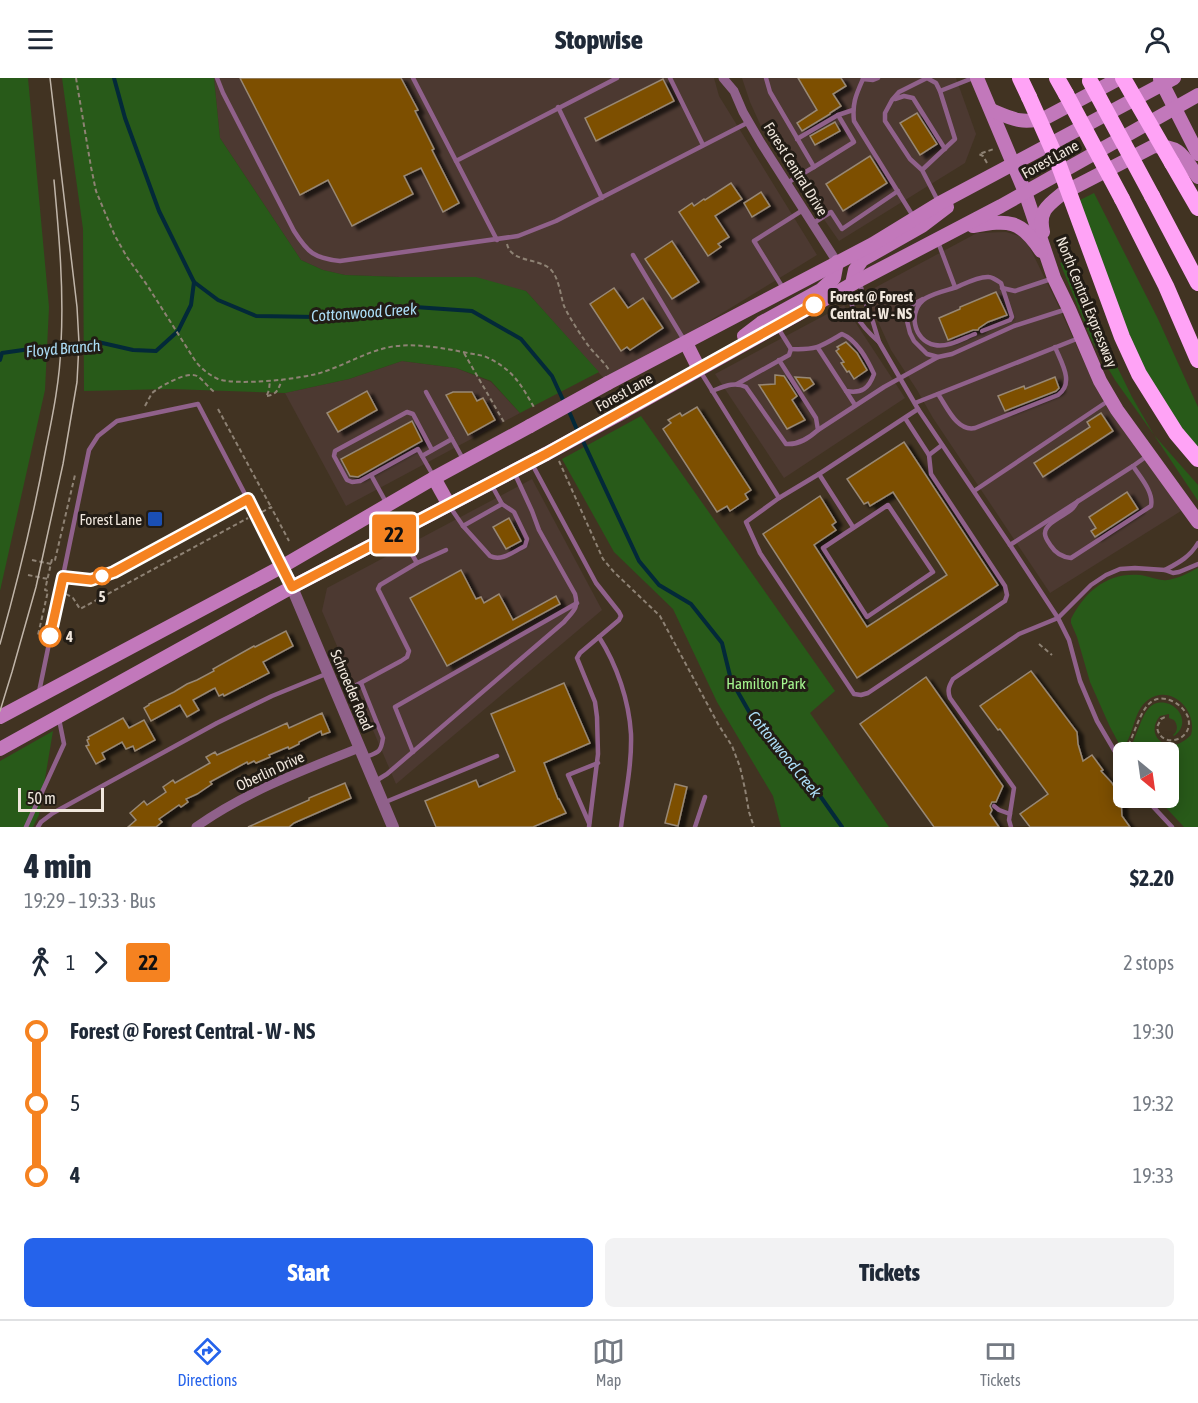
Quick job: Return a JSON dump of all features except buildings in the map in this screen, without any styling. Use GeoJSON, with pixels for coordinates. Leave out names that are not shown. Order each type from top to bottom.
{"type":"FeatureCollection","features":[{"type":"Feature","properties":{"kind":"highway"},"geometry":{"type":"LineString","coordinates":[[1020,78],[1057,160],[1122,337],[1139,374],[1176,433],[1198,459]]}},
{"type":"Feature","properties":{"kind":"highway"},"geometry":{"type":"LineString","coordinates":[[1057,78],[1166,286],[1198,360]]}},
{"type":"Feature","properties":{"kind":"highway"},"geometry":{"type":"LineString","coordinates":[[1122,78],[1198,208]]}},
{"type":"Feature","properties":{"kind":"highway"},"geometry":{"type":"LineString","coordinates":[[1089,80],[1198,283]]}},
{"type":"Feature","properties":{"kind":"main road","name":"North Central Expressway"},"geometry":{"type":"LineString","coordinates":[[975,78],[1025,192],[1052,272],[1100,381],[1198,521]]}},
{"type":"Feature","properties":{"kind":"main road"},"geometry":{"type":"LineString","coordinates":[[991,110],[1013,120],[1034,121],[1047,117],[1122,78]]}},
{"type":"Feature","properties":{"kind":"main road"},"geometry":{"type":"LineString","coordinates":[[1165,80],[1175,108],[1198,154]]}},
{"type":"Feature","properties":{"kind":"main road","name":"Forest Lane"},"geometry":{"type":"LineString","coordinates":[[0,717],[282,566],[434,478],[530,426],[608,376],[686,343],[873,244],[939,203],[1165,80]]}},
{"type":"Feature","properties":{"kind":"main road","name":"Forest Lane"},"geometry":{"type":"LineString","coordinates":[[0,749],[292,587],[546,454],[856,282],[1001,206],[1198,95]]}},
{"type":"Feature","properties":{"kind":"main road"},"geometry":{"type":"LineString","coordinates":[[1052,272],[1041,225],[1042,217],[1049,204],[1063,194],[1154,146],[1167,146],[1178,150],[1198,177]]}},
{"type":"Feature","properties":{"kind":"main road"},"geometry":{"type":"LineString","coordinates":[[856,282],[855,270],[862,260],[922,226],[943,211],[963,190]]}},
{"type":"Feature","properties":{"kind":"main road"},"geometry":{"type":"LineString","coordinates":[[941,237],[967,227],[992,223],[1016,225],[1026,231],[1052,272]]}},
{"type":"Feature","properties":{"kind":"main road"},"geometry":{"type":"LineString","coordinates":[[731,351],[744,336],[761,323],[821,290],[834,278],[837,262]]}},
{"type":"Feature","properties":{"kind":"main road"},"geometry":{"type":"LineString","coordinates":[[686,343],[699,369]]}},
{"type":"Feature","properties":{"kind":"main road"},"geometry":{"type":"LineString","coordinates":[[434,478],[448,505]]}},
{"type":"Feature","properties":{"kind":"street","name":"Forest Central Drive"},"geometry":{"type":"LineString","coordinates":[[723,78],[734,91],[749,122],[837,262]]}},
{"type":"Feature","properties":{"kind":"street","name":"Forest Central Drive"},"geometry":{"type":"LineString","coordinates":[[733,78],[734,91]]}},
{"type":"Feature","properties":{"kind":"street","name":"Schroeder Road"},"geometry":{"type":"LineString","coordinates":[[282,566],[383,803],[390,826]]}},
{"type":"Feature","properties":{"kind":"street","name":"Oberlin Drive"},"geometry":{"type":"LineString","coordinates":[[196,827],[263,789],[362,753]]}},
{"type":"Feature","properties":{"kind":"lane"},"geometry":{"type":"LineString","coordinates":[[217,78],[303,246],[311,253],[340,261],[497,240],[530,232],[602,198],[749,122]]}},
{"type":"Feature","properties":{"kind":"lane"},"geometry":{"type":"LineString","coordinates":[[413,78],[497,240]]}},
{"type":"Feature","properties":{"kind":"lane"},"geometry":{"type":"LineString","coordinates":[[456,161],[617,78]]}},
{"type":"Feature","properties":{"kind":"lane"},"geometry":{"type":"LineString","coordinates":[[670,78],[703,145]]}},
{"type":"Feature","properties":{"kind":"lane"},"geometry":{"type":"LineString","coordinates":[[766,78],[770,92],[814,167]]}},
{"type":"Feature","properties":{"kind":"lane"},"geometry":{"type":"LineString","coordinates":[[878,78],[873,80],[863,78],[855,98],[854,121],[914,218]]}},
{"type":"Feature","properties":{"kind":"lane"},"geometry":{"type":"LineString","coordinates":[[922,170],[955,139],[936,82],[927,78],[899,92],[885,112],[885,121],[910,159],[922,170],[939,203]]}},
{"type":"Feature","properties":{"kind":"lane"},"geometry":{"type":"LineString","coordinates":[[940,91],[975,78]]}},
{"type":"Feature","properties":{"kind":"lane"},"geometry":{"type":"LineString","coordinates":[[892,100],[904,96],[913,98],[945,149]]}},
{"type":"Feature","properties":{"kind":"lane"},"geometry":{"type":"LineString","coordinates":[[558,107],[602,198]]}},
{"type":"Feature","properties":{"kind":"lane"},"geometry":{"type":"LineString","coordinates":[[796,139],[838,115],[853,110]]}},
{"type":"Feature","properties":{"kind":"lane"},"geometry":{"type":"LineString","coordinates":[[787,183],[854,142],[838,115]]}},
{"type":"Feature","properties":{"kind":"lane"},"geometry":{"type":"LineString","coordinates":[[812,224],[831,212],[842,229],[898,191]]}},
{"type":"Feature","properties":{"kind":"lane"},"geometry":{"type":"LineString","coordinates":[[784,290],[754,241],[804,210]]}},
{"type":"Feature","properties":{"kind":"lane"},"geometry":{"type":"LineString","coordinates":[[941,237],[955,287]]}},
{"type":"Feature","properties":{"kind":"lane"},"geometry":{"type":"LineString","coordinates":[[633,255],[686,343]]}},
{"type":"Feature","properties":{"kind":"lane"},"geometry":{"type":"LineString","coordinates":[[1002,288],[1015,291],[1052,272]]}},
{"type":"Feature","properties":{"kind":"lane"},"geometry":{"type":"LineString","coordinates":[[938,357],[927,354],[909,333],[906,317],[912,305],[975,279],[989,277],[1001,283],[1012,317],[1010,320]]}},
{"type":"Feature","properties":{"kind":"lane"},"geometry":{"type":"LineString","coordinates":[[856,282],[850,297],[852,309],[869,333],[879,342]]}},
{"type":"Feature","properties":{"kind":"lane"},"geometry":{"type":"LineString","coordinates":[[856,282],[870,312],[879,342],[918,409],[1058,618],[1070,640],[1080,681],[1096,721],[1113,750]]}},
{"type":"Feature","properties":{"kind":"lane"},"geometry":{"type":"LineString","coordinates":[[926,298],[918,307],[914,318],[915,326],[923,340],[936,346],[949,344],[975,334]]}},
{"type":"Feature","properties":{"kind":"lane"},"geometry":{"type":"LineString","coordinates":[[712,391],[728,384],[741,384],[746,387],[786,444],[794,445],[884,387],[938,357],[952,354],[1014,326],[1069,309]]}},
{"type":"Feature","properties":{"kind":"lane"},"geometry":{"type":"LineString","coordinates":[[982,331],[1010,320],[1024,323]]}},
{"type":"Feature","properties":{"kind":"lane"},"geometry":{"type":"LineString","coordinates":[[736,385],[789,355],[791,349],[777,326]]}},
{"type":"Feature","properties":{"kind":"lane"},"geometry":{"type":"LineString","coordinates":[[791,349],[818,348],[842,334],[850,338],[868,361],[874,374],[871,383],[862,390],[846,391]]}},
{"type":"Feature","properties":{"kind":"lane"},"geometry":{"type":"LineString","coordinates":[[915,403],[1081,337]]}},
{"type":"Feature","properties":{"kind":"lane"},"geometry":{"type":"LineString","coordinates":[[938,394],[958,423],[964,428],[975,428],[1062,392],[1066,380],[1055,347]]}},
{"type":"Feature","properties":{"kind":"lane"},"geometry":{"type":"LineString","coordinates":[[818,348],[855,405]]}},
{"type":"Feature","properties":{"kind":"lane"},"geometry":{"type":"LineString","coordinates":[[779,360],[816,418],[818,430]]}},
{"type":"Feature","properties":{"kind":"lane"},"geometry":{"type":"LineString","coordinates":[[699,369],[779,498]]}},
{"type":"Feature","properties":{"kind":"lane"},"geometry":{"type":"LineString","coordinates":[[426,392],[465,462]]}},
{"type":"Feature","properties":{"kind":"lane"},"geometry":{"type":"LineString","coordinates":[[974,492],[1111,399]]}},
{"type":"Feature","properties":{"kind":"lane"},"geometry":{"type":"LineString","coordinates":[[37,697],[89,450],[98,436],[117,421],[198,404],[282,566]]}},
{"type":"Feature","properties":{"kind":"lane"},"geometry":{"type":"LineString","coordinates":[[904,418],[929,455],[931,474],[1005,586],[1007,595],[1005,601],[868,693],[854,694],[760,553],[746,522],[779,498],[918,409]]}},
{"type":"Feature","properties":{"kind":"lane"},"geometry":{"type":"LineString","coordinates":[[432,450],[412,414],[406,412],[335,451],[334,456],[347,480],[352,482],[360,481],[418,449],[434,478]]}},
{"type":"Feature","properties":{"kind":"lane"},"geometry":{"type":"LineString","coordinates":[[422,456],[452,439]]}},
{"type":"Feature","properties":{"kind":"lane"},"geometry":{"type":"LineString","coordinates":[[929,455],[942,446]]}},
{"type":"Feature","properties":{"kind":"lane"},"geometry":{"type":"LineString","coordinates":[[1010,545],[1149,454]]}},
{"type":"Feature","properties":{"kind":"lane"},"geometry":{"type":"LineString","coordinates":[[531,462],[596,583],[621,616],[577,657],[595,702],[597,717],[598,763],[590,826]]}},
{"type":"Feature","properties":{"kind":"lane"},"geometry":{"type":"LineString","coordinates":[[1078,501],[1072,510],[1050,524],[1045,530],[1045,536],[1050,545],[1056,553],[1063,557],[1071,558],[1151,506],[1151,495],[1133,466]]}},
{"type":"Feature","properties":{"kind":"lane"},"geometry":{"type":"LineString","coordinates":[[374,782],[413,752],[564,621],[578,603],[539,530],[514,471]]}},
{"type":"Feature","properties":{"kind":"lane"},"geometry":{"type":"LineString","coordinates":[[819,474],[853,527]]}},
{"type":"Feature","properties":{"kind":"lane"},"geometry":{"type":"LineString","coordinates":[[371,475],[387,505]]}},
{"type":"Feature","properties":{"kind":"lane"},"geometry":{"type":"LineString","coordinates":[[448,505],[490,556],[496,559],[501,558],[525,546],[527,539],[514,512],[502,504],[490,483]]}},
{"type":"Feature","properties":{"kind":"lane"},"geometry":{"type":"LineString","coordinates":[[63,577],[91,580],[114,572],[248,499]]}},
{"type":"Feature","properties":{"kind":"lane"},"geometry":{"type":"LineString","coordinates":[[463,526],[502,504]]}},
{"type":"Feature","properties":{"kind":"lane"},"geometry":{"type":"LineString","coordinates":[[888,505],[933,572],[867,617],[823,548],[853,527],[888,505]]}},
{"type":"Feature","properties":{"kind":"lane"},"geometry":{"type":"LineString","coordinates":[[1198,521],[1198,528]]}},
{"type":"Feature","properties":{"kind":"lane"},"geometry":{"type":"LineString","coordinates":[[399,531],[417,563]]}},
{"type":"Feature","properties":{"kind":"lane"},"geometry":{"type":"LineString","coordinates":[[1164,570],[1184,559],[1198,543]]}},
{"type":"Feature","properties":{"kind":"lane"},"geometry":{"type":"LineString","coordinates":[[351,688],[407,657],[409,651],[378,590],[380,585],[417,563],[446,550]]}},
{"type":"Feature","properties":{"kind":"lane"},"geometry":{"type":"LineString","coordinates":[[1011,827],[1014,788],[950,698],[948,688],[953,679],[1005,642],[1058,618],[1091,585],[1106,574],[1120,569],[1135,568],[1164,570],[1173,573],[1198,564]]}},
{"type":"Feature","properties":{"kind":"lane"},"geometry":{"type":"LineString","coordinates":[[413,752],[395,707],[578,603]]}},
{"type":"Feature","properties":{"kind":"lane"},"geometry":{"type":"LineString","coordinates":[[599,637],[615,668],[624,695],[631,735],[621,827]]}},
{"type":"Feature","properties":{"kind":"lane"},"geometry":{"type":"LineString","coordinates":[[38,827],[53,813],[217,723],[272,696],[328,673]]}},
{"type":"Feature","properties":{"kind":"lane"},"geometry":{"type":"LineString","coordinates":[[361,683],[383,738],[382,747],[378,753],[362,753]]}},
{"type":"Feature","properties":{"kind":"lane"},"geometry":{"type":"LineString","coordinates":[[26,827],[64,744],[59,717]]}},
{"type":"Feature","properties":{"kind":"lane"},"geometry":{"type":"LineString","coordinates":[[383,803],[496,756]]}},
{"type":"Feature","properties":{"kind":"lane"},"geometry":{"type":"LineString","coordinates":[[590,826],[568,775],[598,763]]}},
{"type":"Feature","properties":{"kind":"lane"},"geometry":{"type":"LineString","coordinates":[[695,827],[705,797]]}},
{"type":"Feature","properties":{"kind":"lane"},"geometry":{"type":"LineString","coordinates":[[994,806],[1011,814]]}},
{"type":"Feature","properties":{"kind":"lane"},"geometry":{"type":"LineString","coordinates":[[1154,808],[1172,827]]}},
{"type":"Feature","properties":{"kind":"path"},"geometry":{"type":"LineString","coordinates":[[76,78],[96,191],[115,236],[127,257],[196,362],[206,372],[219,379],[235,381],[270,380],[282,380],[274,395],[267,396],[270,380]]}},
{"type":"Feature","properties":{"kind":"path"},"geometry":{"type":"LineString","coordinates":[[506,238],[509,252],[542,263],[553,271],[565,307],[591,349],[604,362],[608,376]]}},
{"type":"Feature","properties":{"kind":"path"},"geometry":{"type":"LineString","coordinates":[[464,353],[505,424]]}},
{"type":"Feature","properties":{"kind":"path"},"geometry":{"type":"LineString","coordinates":[[145,406],[152,393],[186,375],[196,375],[216,393]]}},
{"type":"Feature","properties":{"kind":"path"},"geometry":{"type":"LineString","coordinates":[[218,409],[289,541]]}},
{"type":"Feature","properties":{"kind":"path"},"geometry":{"type":"LineString","coordinates":[[43,640],[38,635],[48,591],[45,590],[52,559],[55,560],[76,470]]}},
{"type":"Feature","properties":{"kind":"path"},"geometry":{"type":"LineString","coordinates":[[48,591],[67,594],[73,598],[80,609],[244,519],[271,507]]}},
{"type":"Feature","properties":{"kind":"path"},"geometry":{"type":"LineString","coordinates":[[32,560],[51,564]]}},
{"type":"Feature","properties":{"kind":"path"},"geometry":{"type":"LineString","coordinates":[[28,575],[48,579]]}},
{"type":"Feature","properties":{"kind":"path"},"geometry":{"type":"LineString","coordinates":[[1039,644],[1052,655]]}},
{"type":"Feature","properties":{"kind":"path"},"geometry":{"type":"LineString","coordinates":[[1130,742],[1143,710],[1149,703],[1166,699],[1173,701],[1188,717],[1189,726],[1182,737],[1170,740],[1160,736],[1156,727],[1161,719],[1167,716]]}},
{"type":"Feature","properties":{"kind":"shaded area"},"geometry":{"type":"Polygon","coordinates":[[[214,78],[714,78],[719,96],[817,255],[608,383],[526,291],[399,277],[345,275],[323,270],[301,260],[220,138],[214,78]]]}},
{"type":"Feature","properties":{"kind":"shaded area"},"geometry":{"type":"Polygon","coordinates":[[[742,78],[956,78],[976,134],[965,163],[839,241],[764,133],[742,78]]]}},
{"type":"Feature","properties":{"kind":"shaded area"},"geometry":{"type":"Polygon","coordinates":[[[1006,232],[1025,238],[1084,362],[1181,511],[1050,593],[933,418],[891,350],[865,293],[977,233],[1006,232]]]}},
{"type":"Feature","properties":{"kind":"shaded area"},"geometry":{"type":"Polygon","coordinates":[[[844,305],[905,398],[784,478],[715,374],[844,305]]]}},
{"type":"Feature","properties":{"kind":"shaded area"},"geometry":{"type":"Polygon","coordinates":[[[402,361],[456,368],[491,382],[520,413],[346,506],[285,393],[349,379],[402,361]]]}},
{"type":"Feature","properties":{"kind":"shaded area"},"geometry":{"type":"Polygon","coordinates":[[[532,479],[602,610],[396,784],[322,611],[327,588],[532,479]]]}},
{"type":"Feature","properties":{"kind":"green space"},"geometry":{"type":"Polygon","coordinates":[[[0,78],[28,78],[49,307],[45,390],[0,591],[0,78]]]}},
{"type":"Feature","properties":{"kind":"green space"},"geometry":{"type":"Polygon","coordinates":[[[62,78],[214,78],[220,138],[301,260],[323,270],[345,275],[476,277],[526,291],[599,372],[520,413],[491,381],[456,368],[402,361],[349,379],[285,393],[171,389],[84,391],[83,229],[62,78]]]}},
{"type":"Feature","properties":{"kind":"green space"},"geometry":{"type":"Polygon","coordinates":[[[1094,193],[1158,319],[1198,407],[1198,448],[1183,431],[1158,394],[1128,333],[1078,201],[1094,193]]]}},
{"type":"Feature","properties":{"kind":"green space"},"geometry":{"type":"Polygon","coordinates":[[[1074,257],[1105,342],[1154,435],[1115,380],[1092,341],[1060,263],[1074,257]]]}},
{"type":"Feature","properties":{"kind":"green space","name":"Hamilton Park"},"geometry":{"type":"Polygon","coordinates":[[[641,416],[835,691],[810,713],[889,827],[781,827],[773,796],[717,702],[673,609],[614,552],[562,459],[641,416]]]}},
{"type":"Feature","properties":{"kind":"green space"},"geometry":{"type":"Polygon","coordinates":[[[1154,435],[1198,485],[1198,501],[1154,435]]]}},
{"type":"Feature","properties":{"kind":"green space"},"geometry":{"type":"Polygon","coordinates":[[[1198,568],[1198,827],[1184,827],[1166,808],[1179,808],[1179,743],[1191,735],[1192,726],[1187,709],[1174,697],[1165,695],[1148,700],[1139,710],[1127,742],[1118,742],[1090,682],[1071,623],[1071,619],[1083,600],[1108,580],[1128,575],[1161,580],[1180,577],[1198,568]]]}},
{"type":"Feature","properties":{"kind":"green space"},"geometry":{"type":"Polygon","coordinates":[[[1161,703],[1174,707],[1179,712],[1182,724],[1174,736],[1177,728],[1174,720],[1169,718],[1169,714],[1160,716],[1156,722],[1155,733],[1161,741],[1133,742],[1146,712],[1154,704],[1161,703]]]}},
{"type":"Feature","properties":{"kind":"green space"},"geometry":{"type":"Polygon","coordinates":[[[53,731],[39,815],[33,827],[0,827],[0,761],[53,731]]]}},
{"type":"Feature","properties":{"kind":"waterway","name":"Cottonwood Creek"},"geometry":{"type":"LineString","coordinates":[[114,78],[125,118],[159,211],[194,282],[218,300],[256,316],[316,317],[415,307],[472,311],[521,339],[552,376],[564,402]]}},
{"type":"Feature","properties":{"kind":"waterway","name":"Floyd Branch"},"geometry":{"type":"LineString","coordinates":[[0,360],[2,353],[98,342],[133,350],[156,351],[178,331],[191,305],[194,282]]}},
{"type":"Feature","properties":{"kind":"waterway","name":"Cottonwood Creek"},"geometry":{"type":"LineString","coordinates":[[568,409],[578,432]]}},
{"type":"Feature","properties":{"kind":"waterway","name":"Cottonwood Creek"},"geometry":{"type":"LineString","coordinates":[[582,439],[639,561],[659,585],[691,604],[722,643],[731,680],[751,715],[799,766],[842,827]]}},
{"type":"Feature","properties":{"kind":"tram line"},"geometry":{"type":"LineString","coordinates":[[0,711],[36,587],[63,464],[77,382],[79,343],[77,307],[50,78]]}},
{"type":"Feature","properties":{"kind":"tram line"},"geometry":{"type":"LineString","coordinates":[[0,644],[36,497],[54,409],[59,370],[62,323],[61,282],[54,180]]}},
{"type":"Feature","properties":{"kind":"bus line","name":"22"},"geometry":{"type":"LineString","coordinates":[[50,636],[63,577],[91,580],[114,572],[248,499],[292,587],[546,454],[814,305]]}},
{"type":"Feature","properties":{"kind":"place","name":"Forest @ Forest Central - W - NS"},"geometry":{"type":"Point","coordinates":[814,305]}},
{"type":"Feature","properties":{"kind":"place","name":"Forest Lane"},"geometry":{"type":"Point","coordinates":[155,519]}},
{"type":"Feature","properties":{"kind":"place","name":"5"},"geometry":{"type":"Point","coordinates":[102,576]}},
{"type":"Feature","properties":{"kind":"place","name":"4"},"geometry":{"type":"Point","coordinates":[50,636]}}]}
